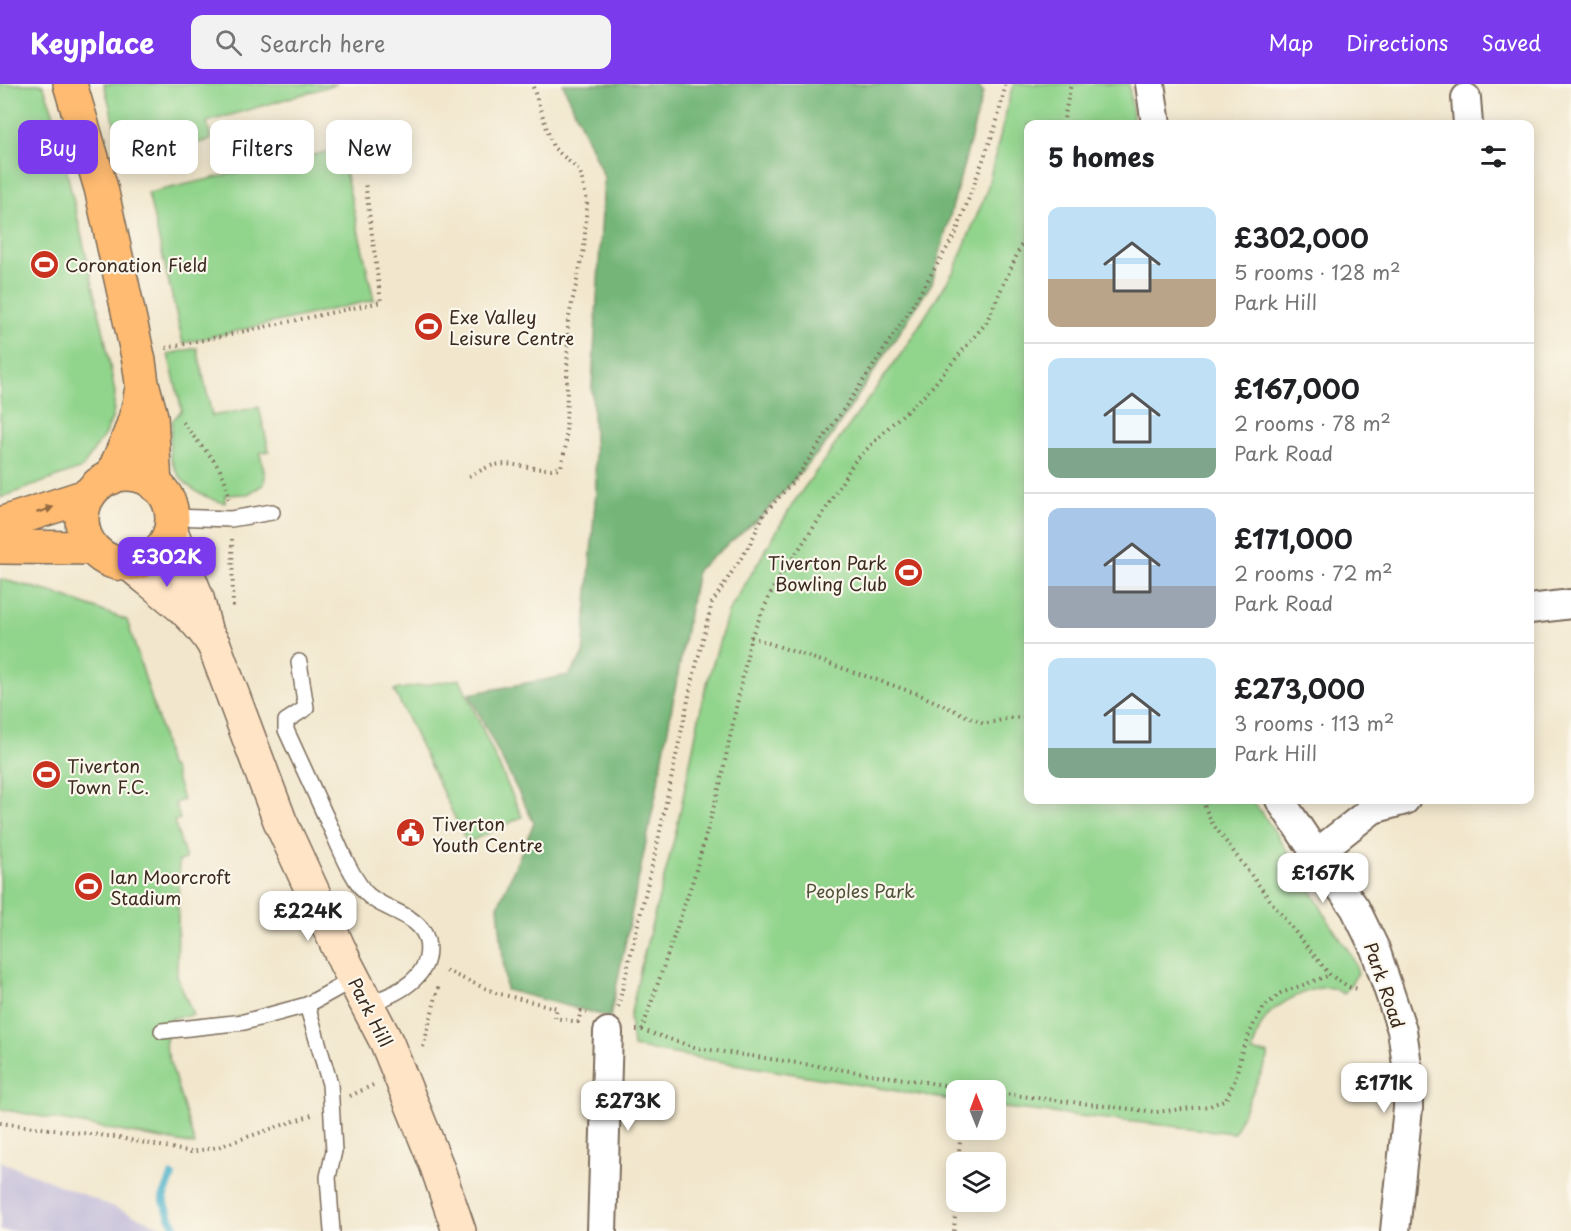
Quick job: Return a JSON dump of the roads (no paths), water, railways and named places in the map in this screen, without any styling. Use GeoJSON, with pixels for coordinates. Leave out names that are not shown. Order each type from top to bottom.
{"type":"FeatureCollection","features":[{"type":"Feature","properties":{"kind":"main road"},"geometry":{"type":"LineString","coordinates":[[70,84],[101,188],[151,416],[155,485]]}},
{"type":"Feature","properties":{"kind":"main road"},"geometry":{"type":"LineString","coordinates":[[0,524],[100,486],[124,474],[138,476],[162,491],[169,503],[171,524],[165,544],[156,554],[143,561],[130,564],[116,563],[103,557],[92,548],[85,536],[82,522],[83,508],[100,486],[128,440],[139,407],[142,383]]}},
{"type":"Feature","properties":{"kind":"main road"},"geometry":{"type":"LineString","coordinates":[[0,547],[92,548]]}},
{"type":"Feature","properties":{"kind":"street"},"geometry":{"type":"LineString","coordinates":[[1150,84],[1155,120]]}},
{"type":"Feature","properties":{"kind":"street","name":"Park Hill"},"geometry":{"type":"LineString","coordinates":[[171,524],[198,598],[206,631],[226,675],[280,821],[360,992],[387,1043],[436,1164],[459,1231]]}},
{"type":"Feature","properties":{"kind":"street","name":"Park Hill"},"geometry":{"type":"LineString","coordinates":[[130,564],[206,631]]}},
{"type":"Feature","properties":{"kind":"street"},"geometry":{"type":"LineString","coordinates":[[1534,609],[1571,604]]}},
{"type":"Feature","properties":{"kind":"street","name":"Park Road"},"geometry":{"type":"LineString","coordinates":[[1283,804],[1354,908],[1375,949],[1402,1030],[1408,1072],[1408,1108],[1395,1231]]}},
{"type":"Feature","properties":{"kind":"street"},"geometry":{"type":"LineString","coordinates":[[1316,854],[1373,809],[1391,804]]}},
{"type":"Feature","properties":{"kind":"street"},"geometry":{"type":"LineString","coordinates":[[602,1231],[609,1026]]}},
{"type":"Feature","properties":{"kind":"lane"},"geometry":{"type":"LineString","coordinates":[[171,524],[231,519],[272,512]]}},
{"type":"Feature","properties":{"kind":"lane"},"geometry":{"type":"LineString","coordinates":[[162,1031],[244,1022],[360,992],[391,997],[412,983],[425,963],[427,940],[419,927],[405,914],[388,909],[371,899],[356,881],[286,730],[286,721],[306,708],[299,662]]}},
{"type":"Feature","properties":{"kind":"lane"},"geometry":{"type":"LineString","coordinates":[[308,1005],[330,1084],[334,1151],[328,1177],[332,1231]]}},
{"type":"Feature","properties":{"kind":"waterway"},"geometry":{"type":"LineString","coordinates":[[172,1176],[163,1198],[171,1220],[178,1231]]}},
{"type":"Feature","properties":{"kind":"place","name":"Coronation Field"},"geometry":{"type":"Point","coordinates":[44,264]}},
{"type":"Feature","properties":{"kind":"place","name":"Exe Valley Leisure Centre"},"geometry":{"type":"Point","coordinates":[428,326]}},
{"type":"Feature","properties":{"kind":"place","name":"Tiverton Park Bowling Club"},"geometry":{"type":"Point","coordinates":[908,572]}},
{"type":"Feature","properties":{"kind":"place","name":"Tiverton Town F.C."},"geometry":{"type":"Point","coordinates":[46,775]}},
{"type":"Feature","properties":{"kind":"place","name":"Tiverton Youth Centre"},"geometry":{"type":"Point","coordinates":[411,833]}},
{"type":"Feature","properties":{"kind":"place","name":"Ian Moorcroft Stadium"},"geometry":{"type":"Point","coordinates":[89,886]}},
{"type":"Feature","properties":{"kind":"park label","name":"Peoples Park"},"geometry":{"type":"Point","coordinates":[860,890]}}]}
